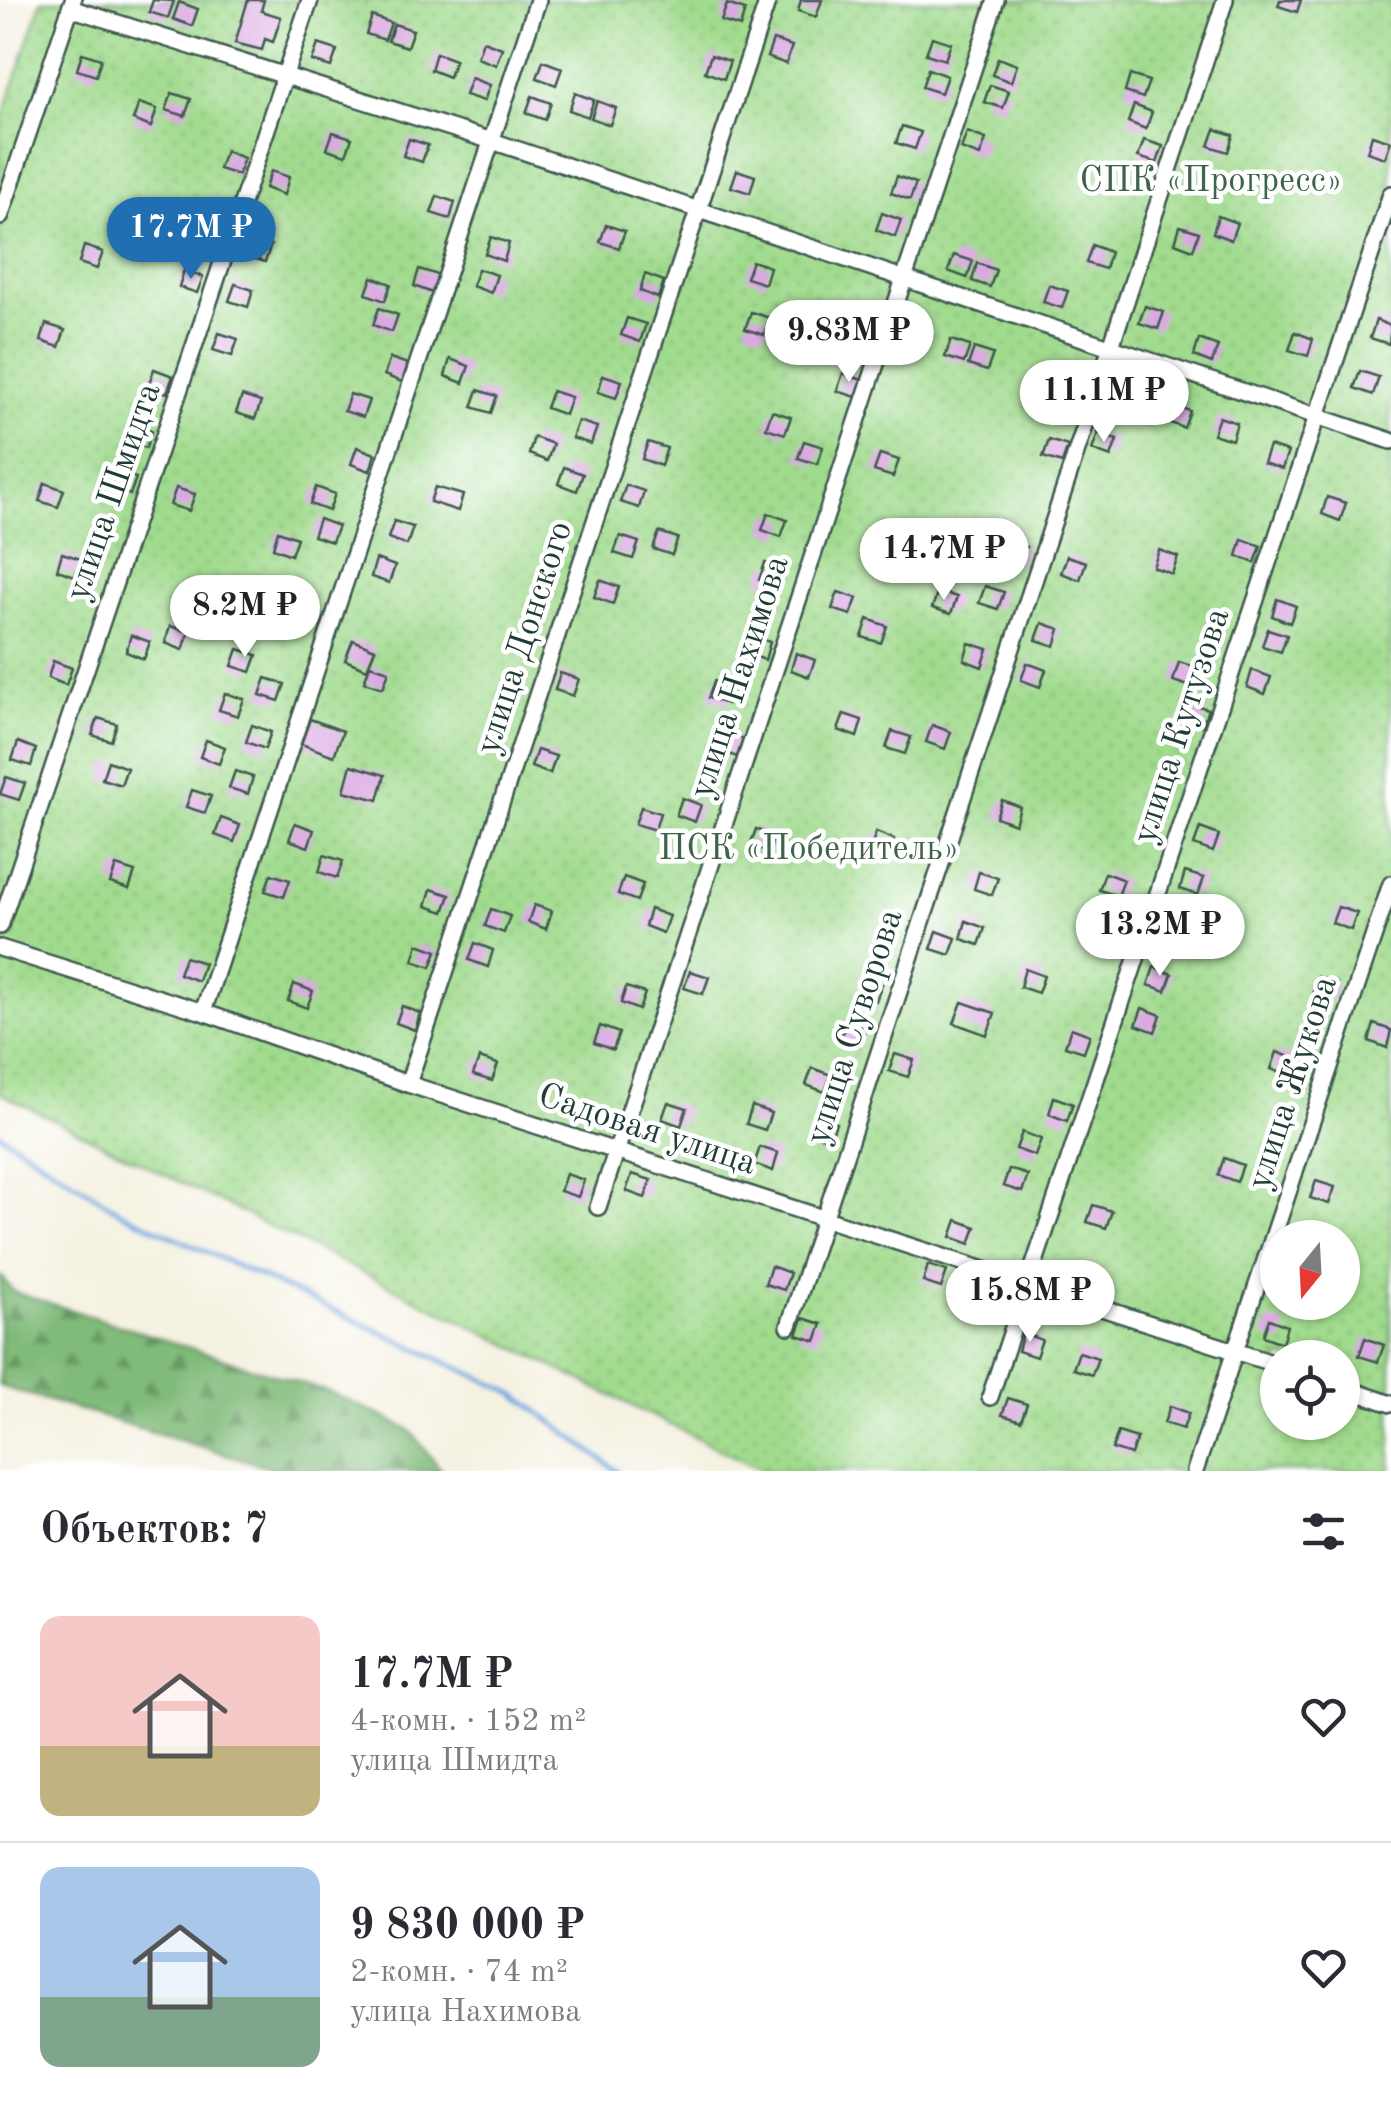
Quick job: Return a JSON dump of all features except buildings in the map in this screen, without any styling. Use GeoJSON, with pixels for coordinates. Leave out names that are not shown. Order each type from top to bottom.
{"type":"FeatureCollection","features":[{"type":"Feature","properties":{"kind":"street","name":"улица Шмидта"},"geometry":{"type":"LineString","coordinates":[[0,926],[310,0]]}},
{"type":"Feature","properties":{"kind":"street"},"geometry":{"type":"LineString","coordinates":[[203,1012],[538,0]]}},
{"type":"Feature","properties":{"kind":"street","name":"улица Донского"},"geometry":{"type":"LineString","coordinates":[[408,1084],[768,0]]}},
{"type":"Feature","properties":{"kind":"street","name":"улица Нахимова"},"geometry":{"type":"LineString","coordinates":[[598,1207],[996,0]]}},
{"type":"Feature","properties":{"kind":"street","name":"улица Суворова"},"geometry":{"type":"LineString","coordinates":[[790,1326],[1225,0]]}},
{"type":"Feature","properties":{"kind":"street"},"geometry":{"type":"LineString","coordinates":[[0,217],[71,4],[1391,441]]}},
{"type":"Feature","properties":{"kind":"street","name":"улица Кутузова"},"geometry":{"type":"LineString","coordinates":[[990,1397],[1391,194]]}},
{"type":"Feature","properties":{"kind":"street","name":"улица Жукова"},"geometry":{"type":"LineString","coordinates":[[1195,1471],[1391,884]]}},
{"type":"Feature","properties":{"kind":"street","name":"Садовая улица"},"geometry":{"type":"LineString","coordinates":[[0,948],[1027,1286],[1260,1359]]}},
{"type":"Feature","properties":{"kind":"street"},"geometry":{"type":"LineString","coordinates":[[1360,1393],[1391,1404]]}},
{"type":"Feature","properties":{"kind":"green space","name":"ПСК «Победитель»"},"geometry":{"type":"Polygon","coordinates":[[[42,0],[1391,0],[1391,1471],[764,1471],[0,1093],[0,125],[42,0]]]}},
{"type":"Feature","properties":{"kind":"green space"},"geometry":{"type":"Polygon","coordinates":[[[0,1275],[14,1292],[332,1393],[409,1429],[442,1471],[282,1471],[0,1386],[0,1275]]]}},
{"type":"Feature","properties":{"kind":"waterway"},"geometry":{"type":"LineString","coordinates":[[0,1134],[122,1213],[515,1394],[617,1471]]}},
{"type":"Feature","properties":{"kind":"park label","name":"СПК «Прогресс»"},"geometry":{"type":"Point","coordinates":[1211,181]}}]}
